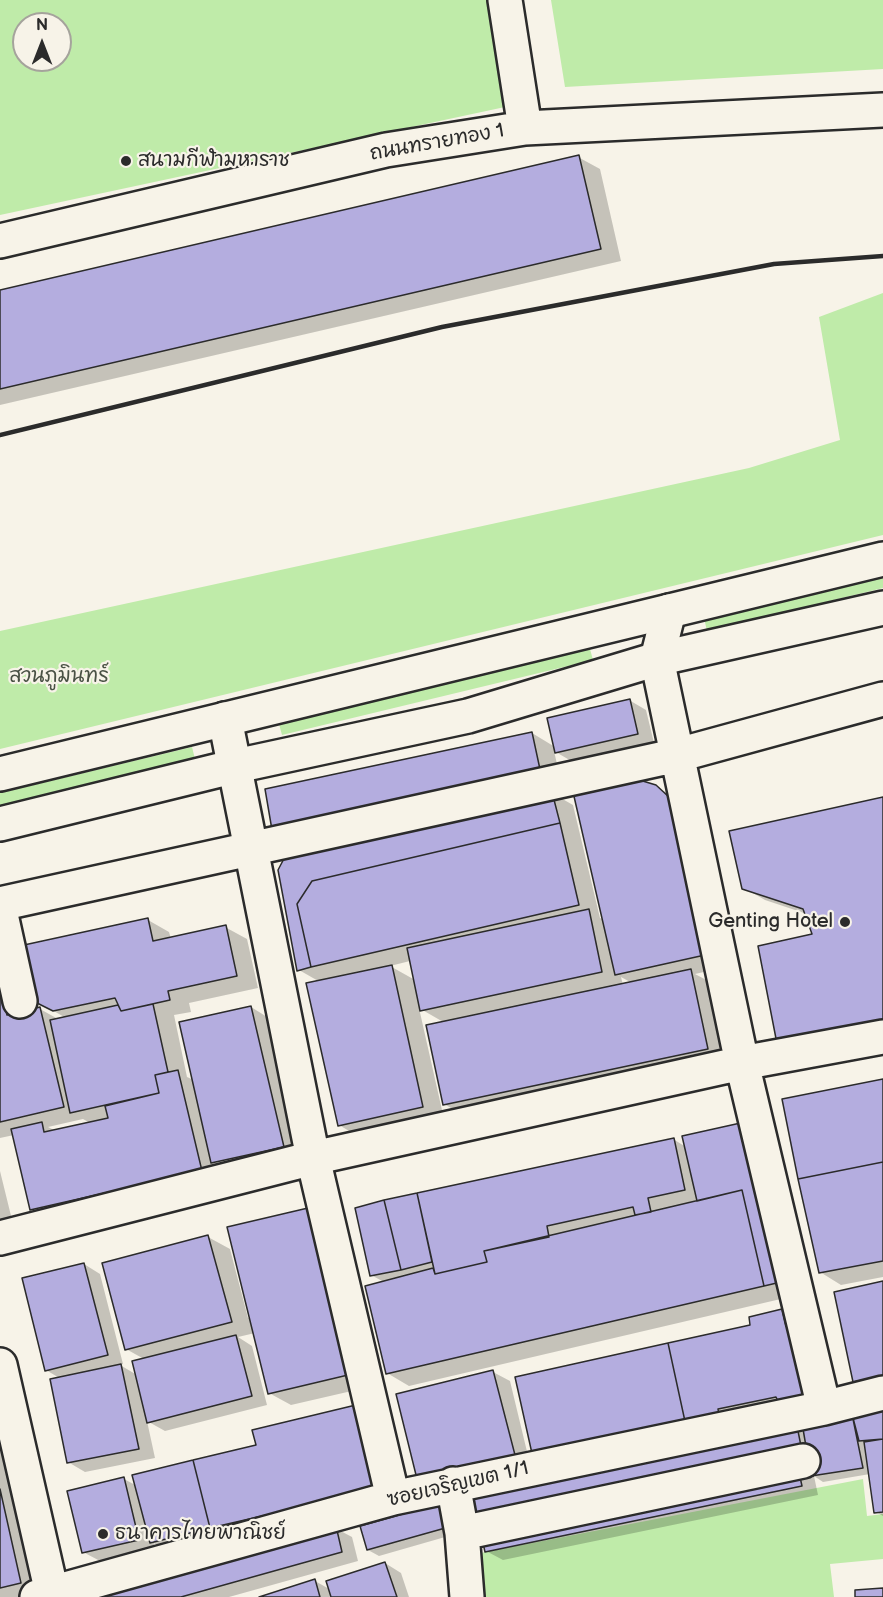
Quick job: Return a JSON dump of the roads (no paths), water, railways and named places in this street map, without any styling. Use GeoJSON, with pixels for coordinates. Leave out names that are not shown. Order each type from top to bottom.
{"type":"FeatureCollection","features":[{"type":"Feature","properties":{"kind":"street"},"geometry":{"type":"LineString","coordinates":[[505,0],[525,128]]}},
{"type":"Feature","properties":{"kind":"street","name":"ถนนทรายทอง 1"},"geometry":{"type":"LineString","coordinates":[[0,241],[386,150],[525,128],[883,110]]}},
{"type":"Feature","properties":{"kind":"street"},"geometry":{"type":"LineString","coordinates":[[0,774],[883,559]]}},
{"type":"Feature","properties":{"kind":"street"},"geometry":{"type":"LineString","coordinates":[[0,824],[236,766],[468,716],[657,659],[883,608]]}},
{"type":"Feature","properties":{"kind":"street"},"geometry":{"type":"LineString","coordinates":[[669,610],[657,659],[742,1063],[824,1408]]}},
{"type":"Feature","properties":{"kind":"street"},"geometry":{"type":"LineString","coordinates":[[0,903],[678,755],[883,699]]}},
{"type":"Feature","properties":{"kind":"street"},"geometry":{"type":"LineString","coordinates":[[225,719],[313,1158],[393,1498]]}},
{"type":"Feature","properties":{"kind":"street"},"geometry":{"type":"LineString","coordinates":[[0,910],[20,1001]]}},
{"type":"Feature","properties":{"kind":"street"},"geometry":{"type":"LineString","coordinates":[[0,1238],[313,1158],[742,1063],[883,1037]]}},
{"type":"Feature","properties":{"kind":"street"},"geometry":{"type":"LineString","coordinates":[[0,1365],[45,1595]]}},
{"type":"Feature","properties":{"kind":"street","name":"ซอยเจริญเขต 1/1"},"geometry":{"type":"LineString","coordinates":[[45,1595],[393,1498],[824,1408],[883,1393]]}},
{"type":"Feature","properties":{"kind":"street"},"geometry":{"type":"LineString","coordinates":[[462,1533],[802,1461]]}},
{"type":"Feature","properties":{"kind":"street"},"geometry":{"type":"LineString","coordinates":[[453,1484],[462,1533],[467,1597]]}},
{"type":"Feature","properties":{"kind":"railway"},"geometry":{"type":"LineString","coordinates":[[0,435],[442,327],[774,264],[883,256]]}},
{"type":"Feature","properties":{"kind":"place","name":"สนามกีฬามหาราช"},"geometry":{"type":"Point","coordinates":[126,161]}},
{"type":"Feature","properties":{"kind":"place","name":"Genting Hotel"},"geometry":{"type":"Point","coordinates":[845,922]}},
{"type":"Feature","properties":{"kind":"place","name":"ธนาคารไทยพาณิชย์"},"geometry":{"type":"Point","coordinates":[103,1534]}},
{"type":"Feature","properties":{"kind":"park label","name":"สวนภูมินทร์"},"geometry":{"type":"Point","coordinates":[59,677]}}]}
